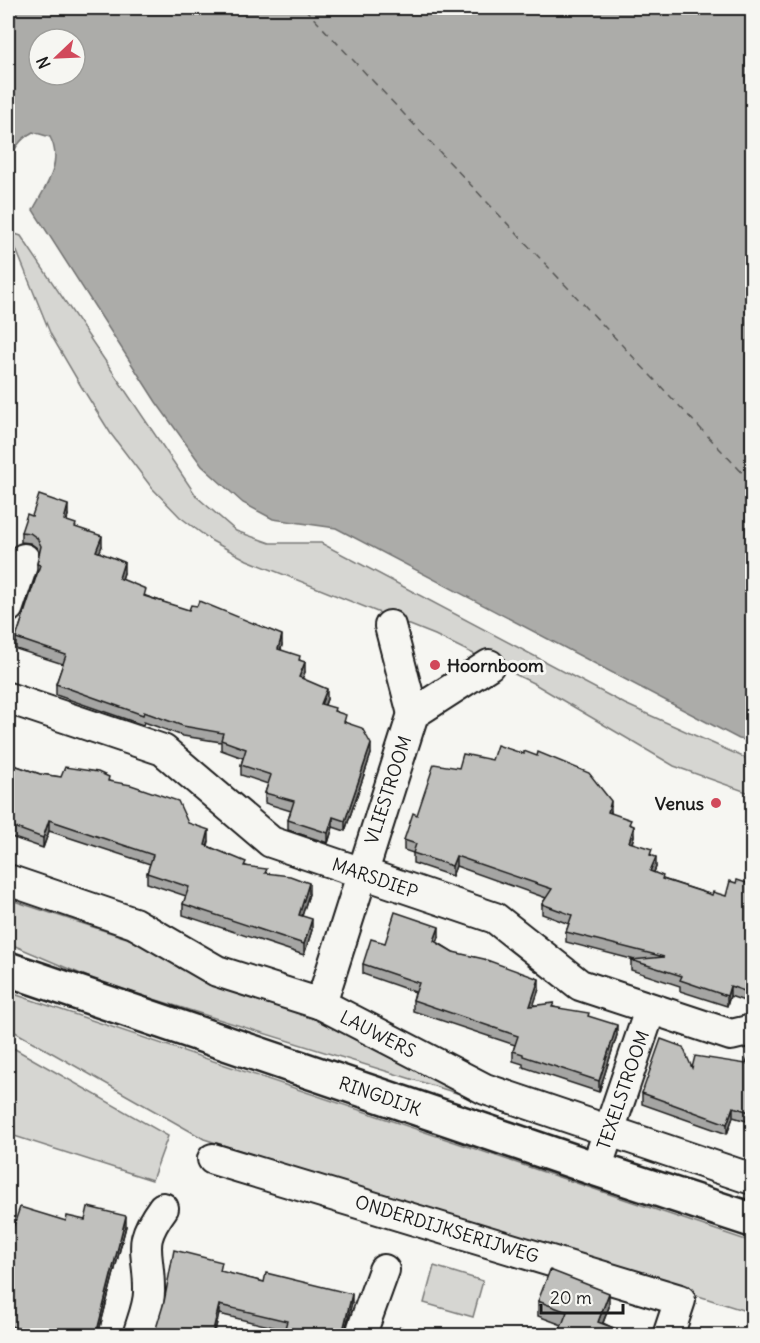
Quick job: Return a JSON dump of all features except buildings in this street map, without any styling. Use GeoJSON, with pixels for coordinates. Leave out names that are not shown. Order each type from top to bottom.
{"type":"FeatureCollection","features":[{"type":"Feature","properties":{"kind":"main road","name":"RINGDIJK"},"geometry":{"type":"LineString","coordinates":[[8,969],[753,1220]]}},
{"type":"Feature","properties":{"kind":"street"},"geometry":{"type":"LineString","coordinates":[[8,607],[24,560]]}},
{"type":"Feature","properties":{"kind":"street","name":"VLIESTROOM"},"geometry":{"type":"LineString","coordinates":[[321,1004],[413,714],[390,626]]}},
{"type":"Feature","properties":{"kind":"street","name":"VLIESTROOM"},"geometry":{"type":"LineString","coordinates":[[413,714],[489,665]]}},
{"type":"Feature","properties":{"kind":"street","name":"MARSDIEP"},"geometry":{"type":"LineString","coordinates":[[8,698],[163,750],[271,842],[495,918],[580,985],[731,1035],[753,1030]]}},
{"type":"Feature","properties":{"kind":"street","name":"LAUWERS"},"geometry":{"type":"LineString","coordinates":[[8,880],[134,923],[217,971],[321,1004],[485,1089],[753,1179]]}},
{"type":"Feature","properties":{"kind":"street","name":"TEXELSTROOM"},"geometry":{"type":"LineString","coordinates":[[596,1169],[650,1010]]}},
{"type":"Feature","properties":{"kind":"street","name":"ONDERDIJKSERIJWEG"},"geometry":{"type":"LineString","coordinates":[[213,1159],[680,1300],[668,1335]]}},
{"type":"Feature","properties":{"kind":"street"},"geometry":{"type":"LineString","coordinates":[[138,1335],[150,1291],[144,1244],[152,1224],[163,1208]]}},
{"type":"Feature","properties":{"kind":"street"},"geometry":{"type":"LineString","coordinates":[[364,1335],[363,1328],[384,1270]]}},
{"type":"Feature","properties":{"kind":"shaded area"},"geometry":{"type":"Polygon","coordinates":[[[8,8],[752,8],[752,741],[739,739],[336,528],[273,519],[243,503],[202,466],[156,402],[33,210],[54,165],[54,147],[50,137],[33,132],[24,138],[8,165],[8,8]]]}},
{"type":"Feature","properties":{"kind":"shaded area"},"geometry":{"type":"Polygon","coordinates":[[[9,232],[21,236],[197,497],[236,531],[270,543],[321,543],[625,704],[752,761],[752,794],[674,766],[533,683],[435,635],[247,560],[212,541],[180,517],[152,488],[111,434],[81,386],[51,335],[9,232]]]}},
{"type":"Feature","properties":{"kind":"shaded area"},"geometry":{"type":"Polygon","coordinates":[[[8,899],[154,947],[179,968],[350,1031],[463,1095],[102,983],[8,943],[8,899]]]}},
{"type":"Feature","properties":{"kind":"shaded area"},"geometry":{"type":"Polygon","coordinates":[[[8,992],[752,1242],[752,1313],[204,1139],[8,1028],[8,992]]]}},
{"type":"Feature","properties":{"kind":"shaded area"},"geometry":{"type":"Polygon","coordinates":[[[8,1045],[168,1136],[152,1180],[8,1134],[8,1045]]]}},
{"type":"Feature","properties":{"kind":"shaded area"},"geometry":{"type":"Polygon","coordinates":[[[434,1266],[483,1281],[473,1317],[424,1303],[434,1266]]]}},
{"type":"Feature","properties":{"kind":"ferry route"},"geometry":{"type":"LineString","coordinates":[[304,8],[752,483]]}},
{"type":"Feature","properties":{"kind":"place","name":"Hoornboom"},"geometry":{"type":"Point","coordinates":[435,665]}},
{"type":"Feature","properties":{"kind":"place","name":"Venus"},"geometry":{"type":"Point","coordinates":[716,803]}}]}
